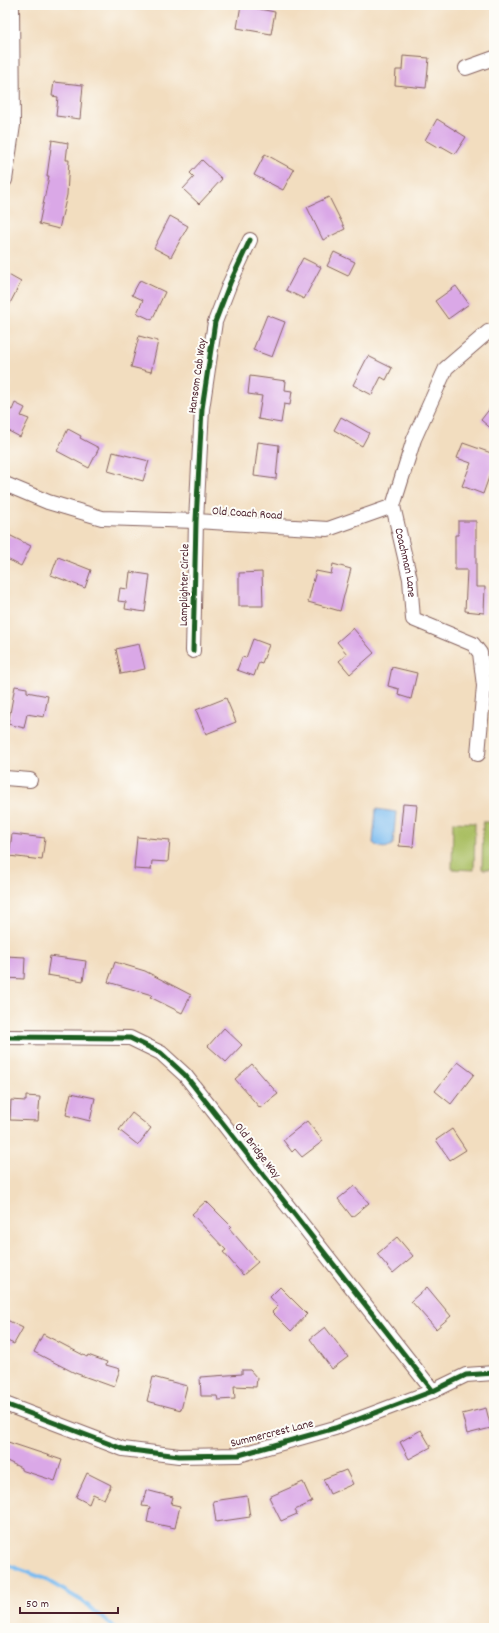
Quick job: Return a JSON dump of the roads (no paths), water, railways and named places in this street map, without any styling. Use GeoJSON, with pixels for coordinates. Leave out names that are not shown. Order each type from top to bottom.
{"type":"FeatureCollection","features":[{"type":"Feature","properties":{"kind":"street"},"geometry":{"type":"LineString","coordinates":[[5,180],[13,125],[12,5]]}},
{"type":"Feature","properties":{"kind":"street"},"geometry":{"type":"LineString","coordinates":[[466,68],[494,58]]}},
{"type":"Feature","properties":{"kind":"street","name":"Hansom Cab Way"},"geometry":{"type":"LineString","coordinates":[[196,521],[202,409],[215,322],[230,283],[250,240]]}},
{"type":"Feature","properties":{"kind":"street"},"geometry":{"type":"LineString","coordinates":[[393,506],[414,439],[446,368],[488,332],[494,331]]}},
{"type":"Feature","properties":{"kind":"street","name":"Old Coach Road"},"geometry":{"type":"LineString","coordinates":[[5,484],[48,502],[102,518],[196,521],[328,529],[393,506]]}},
{"type":"Feature","properties":{"kind":"street","name":"Coachman Lane"},"geometry":{"type":"LineString","coordinates":[[393,506],[410,579],[413,619],[473,644],[480,653],[484,686],[478,754]]}},
{"type":"Feature","properties":{"kind":"street","name":"Lamplighter Circle"},"geometry":{"type":"LineString","coordinates":[[193,650],[196,521]]}},
{"type":"Feature","properties":{"kind":"street"},"geometry":{"type":"LineString","coordinates":[[5,778],[30,780]]}},
{"type":"Feature","properties":{"kind":"street","name":"Old Bridge Way"},"geometry":{"type":"LineString","coordinates":[[5,1037],[130,1038],[161,1053],[185,1075],[433,1391]]}},
{"type":"Feature","properties":{"kind":"street","name":"Summercrest Lane"},"geometry":{"type":"LineString","coordinates":[[5,1404],[123,1449],[179,1456],[239,1455],[335,1428],[433,1391],[466,1375],[494,1374]]}},
{"type":"Feature","properties":{"kind":"water"},"geometry":{"type":"Polygon","coordinates":[[[376,809],[396,812],[393,844],[385,848],[373,843],[376,809]]]}},
{"type":"Feature","properties":{"kind":"waterway"},"geometry":{"type":"LineString","coordinates":[[5,1564],[43,1578],[82,1601],[115,1628]]}}]}
